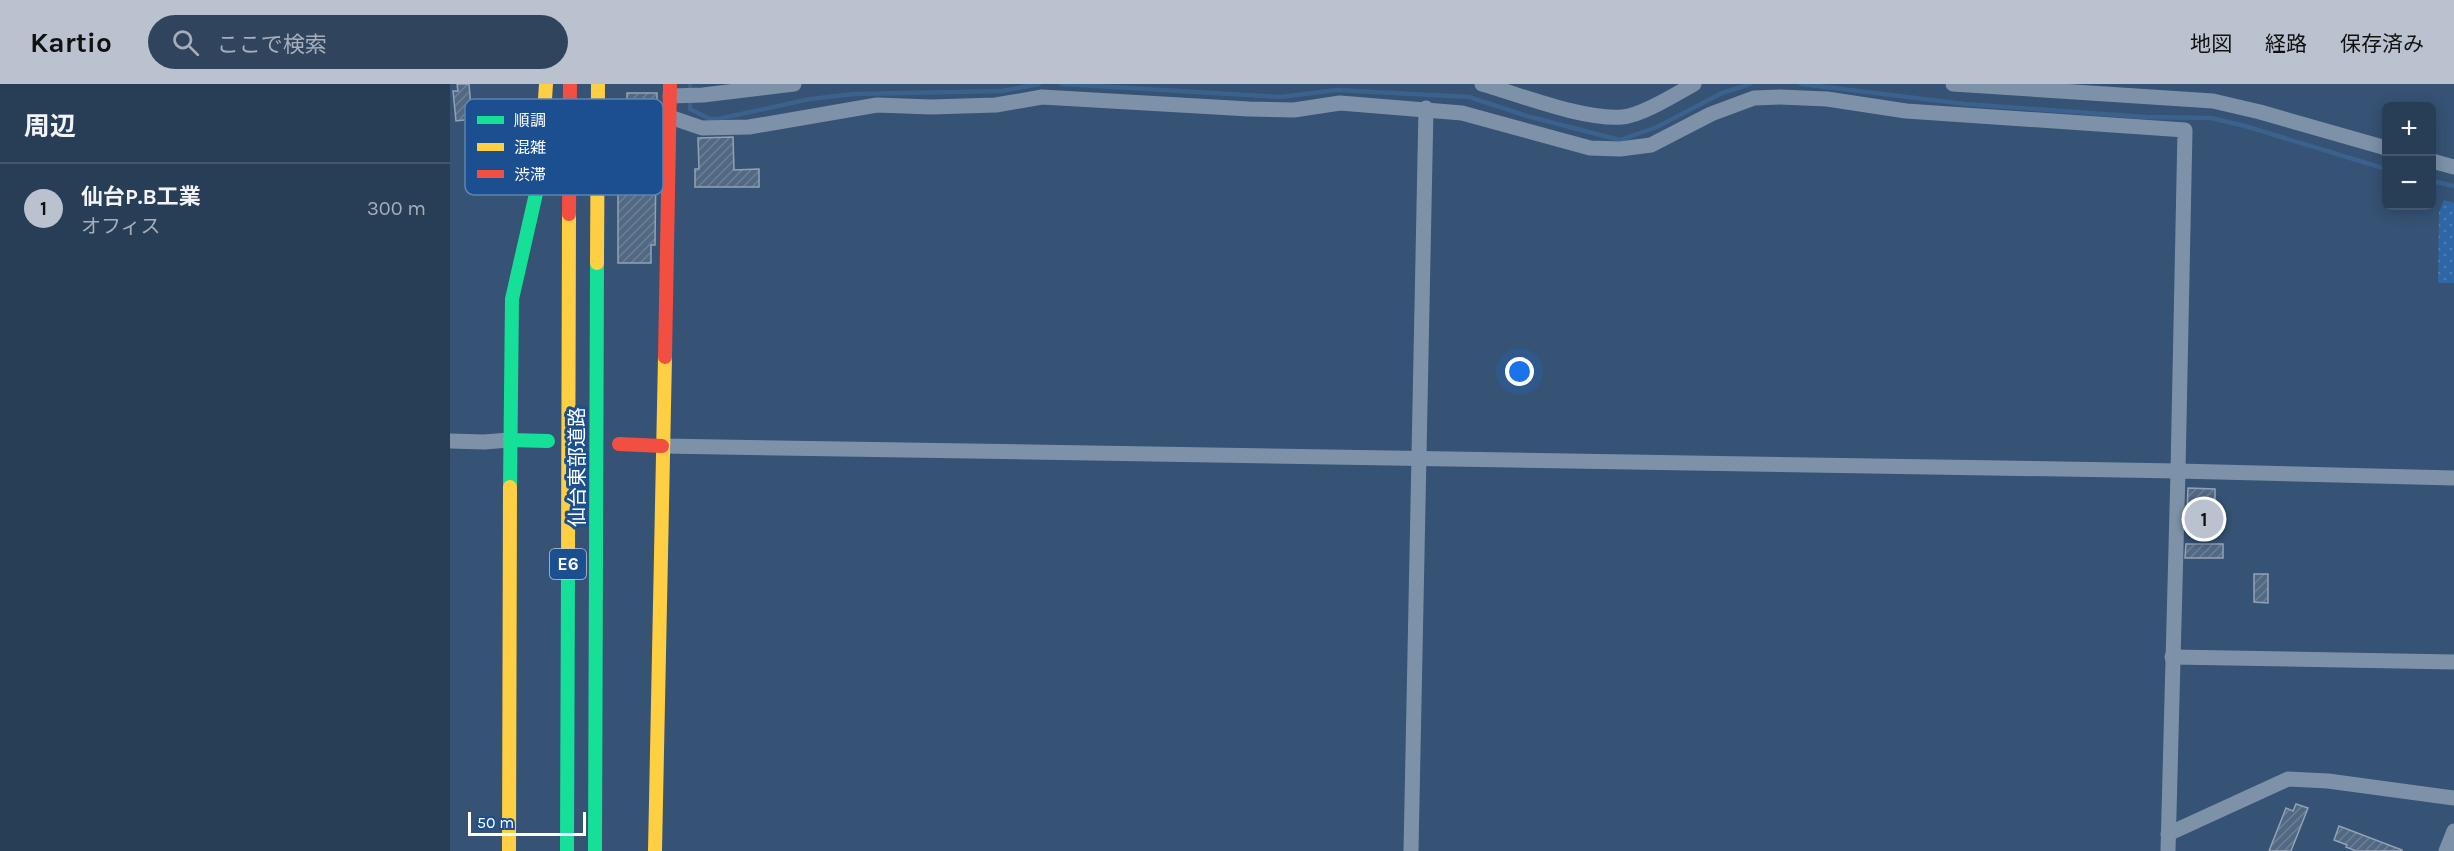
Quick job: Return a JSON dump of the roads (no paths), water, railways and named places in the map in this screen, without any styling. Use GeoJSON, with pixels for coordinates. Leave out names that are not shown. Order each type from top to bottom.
{"type":"FeatureCollection","features":[{"type":"Feature","properties":{"kind":"main road"},"geometry":{"type":"LineString","coordinates":[[545,99],[546,84]]}},
{"type":"Feature","properties":{"kind":"main road","name":"仙台東部道路"},"geometry":{"type":"LineString","coordinates":[[570,84],[570,99]]}},
{"type":"Feature","properties":{"kind":"main road","name":"仙台東部道路"},"geometry":{"type":"LineString","coordinates":[[598,84],[598,99]]}},
{"type":"Feature","properties":{"kind":"main road"},"geometry":{"type":"LineString","coordinates":[[655,851],[662,446],[672,92]]}},
{"type":"Feature","properties":{"kind":"main road"},"geometry":{"type":"LineString","coordinates":[[509,851],[512,299],[537,195]]}},
{"type":"Feature","properties":{"kind":"main road","name":"仙台東部道路"},"geometry":{"type":"LineString","coordinates":[[567,851],[569,195]]}},
{"type":"Feature","properties":{"kind":"main road","name":"仙台東部道路"},"geometry":{"type":"LineString","coordinates":[[595,851],[597,195]]}},
{"type":"Feature","properties":{"kind":"main road"},"geometry":{"type":"LineString","coordinates":[[510,440],[548,441]]}},
{"type":"Feature","properties":{"kind":"main road"},"geometry":{"type":"LineString","coordinates":[[618,444],[662,446]]}},
{"type":"Feature","properties":{"kind":"street"},"geometry":{"type":"LineString","coordinates":[[672,92],[703,96],[794,84]]}},
{"type":"Feature","properties":{"kind":"street"},"geometry":{"type":"LineString","coordinates":[[1482,84],[1590,115],[1624,118],[1657,104],[1694,84]]}},
{"type":"Feature","properties":{"kind":"street"},"geometry":{"type":"LineString","coordinates":[[1953,84],[2213,101],[2382,147]]}},
{"type":"Feature","properties":{"kind":"street"},"geometry":{"type":"LineString","coordinates":[[670,117],[702,128],[749,126],[877,105],[931,107],[996,105],[1042,97],[1294,110],[1340,103],[1426,108],[1462,113],[1590,148],[1620,149],[1651,145],[1711,114],[1754,98],[1827,99],[1906,111],[2185,130],[2168,851]]}},
{"type":"Feature","properties":{"kind":"street"},"geometry":{"type":"LineString","coordinates":[[1411,851],[1426,108]]}},
{"type":"Feature","properties":{"kind":"street"},"geometry":{"type":"LineString","coordinates":[[2436,162],[2454,167]]}},
{"type":"Feature","properties":{"kind":"street"},"geometry":{"type":"LineString","coordinates":[[450,441],[510,440]]}},
{"type":"Feature","properties":{"kind":"street"},"geometry":{"type":"LineString","coordinates":[[662,446],[2178,471],[2454,478]]}},
{"type":"Feature","properties":{"kind":"street"},"geometry":{"type":"LineString","coordinates":[[2172,657],[2454,662]]}},
{"type":"Feature","properties":{"kind":"street"},"geometry":{"type":"LineString","coordinates":[[2168,834],[2288,778],[2328,781],[2454,798]]}},
{"type":"Feature","properties":{"kind":"street"},"geometry":{"type":"LineString","coordinates":[[2446,851],[2454,831]]}},
{"type":"Feature","properties":{"kind":"waterway"},"geometry":{"type":"LineString","coordinates":[[690,84],[690,109],[710,119],[810,99],[855,94],[1002,91],[1039,84]]}},
{"type":"Feature","properties":{"kind":"waterway"},"geometry":{"type":"LineString","coordinates":[[1062,84],[1281,97],[1337,90],[1469,97],[1527,116],[1620,140],[1657,127],[1722,93],[1750,84]]}},
{"type":"Feature","properties":{"kind":"waterway"},"geometry":{"type":"LineString","coordinates":[[1801,84],[1965,104],[2145,117],[2211,118],[2245,126],[2382,168]]}},
{"type":"Feature","properties":{"kind":"waterway"},"geometry":{"type":"LineString","coordinates":[[2436,182],[2454,186]]}},
{"type":"Feature","properties":{"kind":"place","name":"仙台P.B工業"},"geometry":{"type":"Point","coordinates":[2204,519]}}]}
